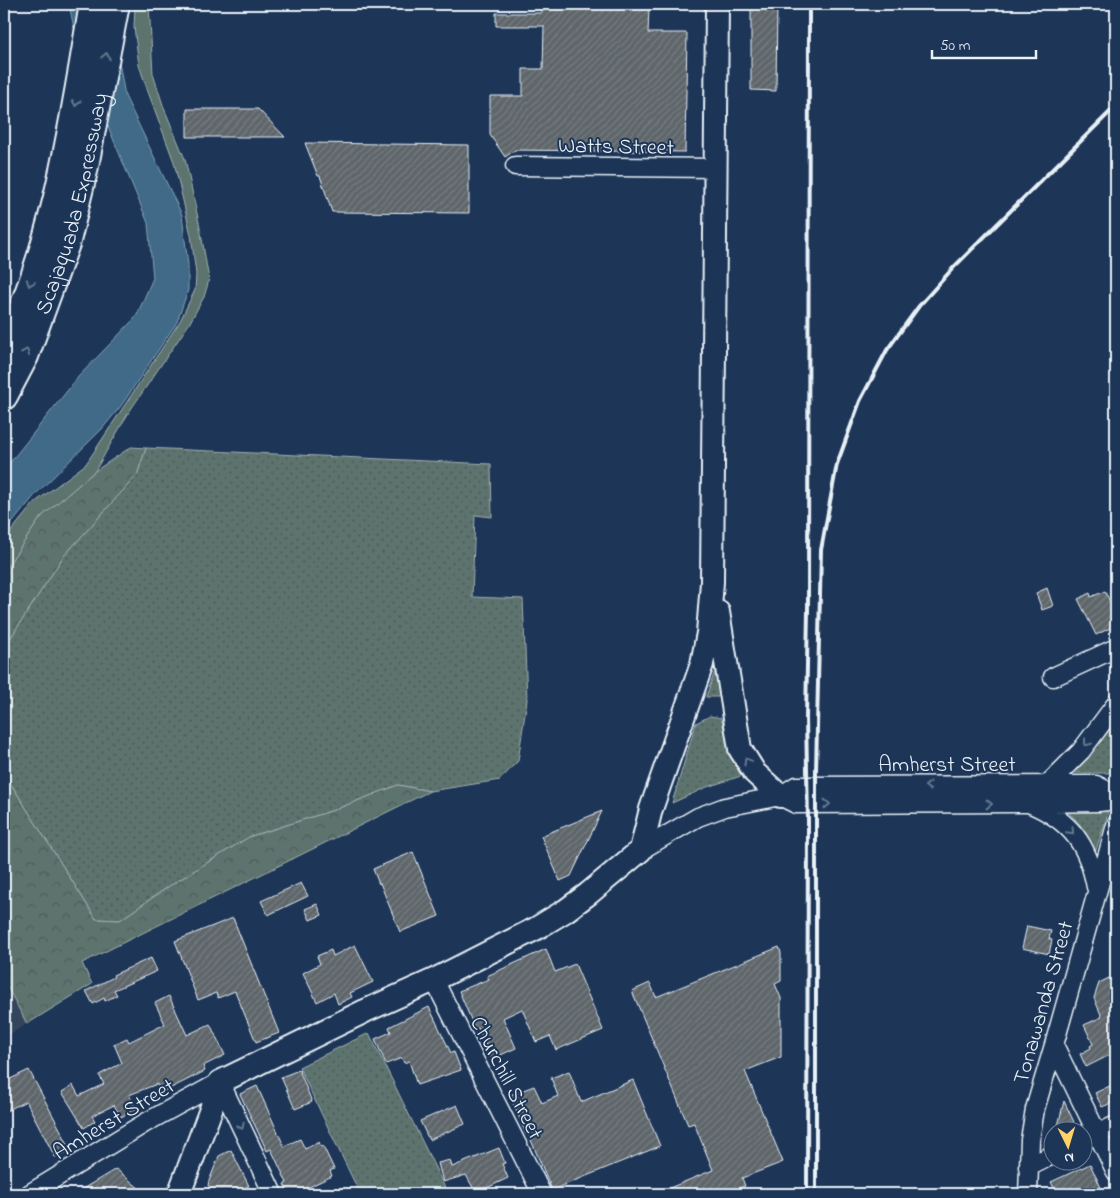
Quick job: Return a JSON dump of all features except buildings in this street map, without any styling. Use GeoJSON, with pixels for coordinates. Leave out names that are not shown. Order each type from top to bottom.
{"type":"FeatureCollection","features":[{"type":"Feature","properties":{"kind":"highway","name":"Scajaquada Expressway"},"geometry":{"type":"LineString","coordinates":[[4,396],[25,356],[57,239],[65,161],[93,4]]}},
{"type":"Feature","properties":{"kind":"highway","name":"Scajaquada Expressway"},"geometry":{"type":"LineString","coordinates":[[4,350],[57,239],[84,171],[116,4]]}},
{"type":"Feature","properties":{"kind":"main road"},"geometry":{"type":"LineString","coordinates":[[179,1194],[220,1082],[517,939],[565,911],[641,850],[656,794],[702,664],[708,633],[712,582],[717,4]]}},
{"type":"Feature","properties":{"kind":"main road"},"geometry":{"type":"LineString","coordinates":[[712,582],[740,749],[755,774],[780,796]]}},
{"type":"Feature","properties":{"kind":"street","name":"Watts Street"},"geometry":{"type":"LineString","coordinates":[[515,166],[716,168]]}},
{"type":"Feature","properties":{"kind":"street"},"geometry":{"type":"LineString","coordinates":[[1053,677],[1116,648]]}},
{"type":"Feature","properties":{"kind":"street"},"geometry":{"type":"LineString","coordinates":[[1047,785],[1076,756],[1116,704]]}},
{"type":"Feature","properties":{"kind":"street","name":"Amherst Street"},"geometry":{"type":"LineString","coordinates":[[641,850],[698,817],[725,807],[780,796],[796,786],[1096,785],[1116,795]]}},
{"type":"Feature","properties":{"kind":"street","name":"Amherst Street"},"geometry":{"type":"LineString","coordinates":[[780,796],[796,804],[1031,803],[1116,800]]}},
{"type":"Feature","properties":{"kind":"street"},"geometry":{"type":"LineString","coordinates":[[1031,803],[1046,810],[1064,823],[1077,837],[1088,856],[1097,890]]}},
{"type":"Feature","properties":{"kind":"street","name":"Tonawanda Street"},"geometry":{"type":"LineString","coordinates":[[1028,1194],[1028,1167],[1034,1109],[1116,825]]}},
{"type":"Feature","properties":{"kind":"street","name":"Churchill Street"},"geometry":{"type":"LineString","coordinates":[[434,980],[542,1194]]}},
{"type":"Feature","properties":{"kind":"street"},"geometry":{"type":"LineString","coordinates":[[1054,1045],[1083,1120]]}},
{"type":"Feature","properties":{"kind":"street","name":"Amherst Street"},"geometry":{"type":"LineString","coordinates":[[29,1194],[145,1124],[220,1082]]}},
{"type":"Feature","properties":{"kind":"street"},"geometry":{"type":"LineString","coordinates":[[220,1082],[273,1194]]}},
{"type":"Feature","properties":{"kind":"street"},"geometry":{"type":"LineString","coordinates":[[1092,1136],[1116,1125]]}},
{"type":"Feature","properties":{"kind":"street"},"geometry":{"type":"LineString","coordinates":[[1092,1140],[1116,1172]]}},
{"type":"Feature","properties":{"kind":"street"},"geometry":{"type":"LineString","coordinates":[[1028,1167],[1042,1160]]}},
{"type":"Feature","properties":{"kind":"shaded area"},"geometry":{"type":"Polygon","coordinates":[[[69,4],[109,4],[125,96],[182,215],[188,265],[188,290],[177,322],[121,406],[102,429],[35,495],[4,533],[4,470],[79,376],[136,317],[153,278],[148,223],[107,124],[88,97],[69,4]]]}},
{"type":"Feature","properties":{"kind":"shaded area"},"geometry":{"type":"Polygon","coordinates":[[[4,981],[27,1024],[4,1038],[4,981]]]}},
{"type":"Feature","properties":{"kind":"green space"},"geometry":{"type":"Polygon","coordinates":[[[135,4],[149,4],[153,74],[164,108],[185,159],[209,280],[204,297],[189,324],[129,412],[95,471],[41,517],[4,571],[4,540],[34,503],[86,464],[180,321],[195,290],[196,274],[191,235],[174,162],[139,65],[134,27],[135,4]]]}},
{"type":"Feature","properties":{"kind":"green space"},"geometry":{"type":"Polygon","coordinates":[[[131,447],[146,448],[137,475],[63,557],[4,648],[4,571],[41,517],[95,471],[131,447]]]}},
{"type":"Feature","properties":{"kind":"green space"},"geometry":{"type":"Polygon","coordinates":[[[146,448],[491,464],[492,517],[475,515],[472,597],[523,599],[527,700],[518,761],[500,780],[430,791],[398,785],[334,810],[249,837],[171,885],[120,920],[96,919],[4,773],[4,648],[63,557],[137,475],[146,448]]]}},
{"type":"Feature","properties":{"kind":"green space"},"geometry":{"type":"Polygon","coordinates":[[[717,665],[721,697],[706,697],[717,665]]]}},
{"type":"Feature","properties":{"kind":"green space"},"geometry":{"type":"Polygon","coordinates":[[[710,716],[721,718],[734,762],[741,776],[707,787],[672,803],[696,723],[710,716]]]}},
{"type":"Feature","properties":{"kind":"green space"},"geometry":{"type":"Polygon","coordinates":[[[1116,722],[1116,773],[1074,773],[1116,722]]]}},
{"type":"Feature","properties":{"kind":"green space"},"geometry":{"type":"Polygon","coordinates":[[[4,773],[96,919],[120,920],[171,885],[249,837],[334,810],[398,785],[430,791],[82,963],[92,984],[27,1024],[4,981],[4,773]]]}},
{"type":"Feature","properties":{"kind":"green space"},"geometry":{"type":"Polygon","coordinates":[[[1062,808],[1106,810],[1108,814],[1095,853],[1082,828],[1062,808]]]}},
{"type":"Feature","properties":{"kind":"green space"},"geometry":{"type":"Polygon","coordinates":[[[369,1033],[448,1194],[360,1194],[299,1067],[369,1033]]]}},
{"type":"Feature","properties":{"kind":"railway"},"geometry":{"type":"LineString","coordinates":[[807,1194],[808,820],[806,718],[808,611],[809,4]]}},
{"type":"Feature","properties":{"kind":"railway"},"geometry":{"type":"LineString","coordinates":[[816,1194],[816,771],[821,550],[837,464],[860,401],[887,350],[919,306],[954,267],[1116,106]]}}]}
